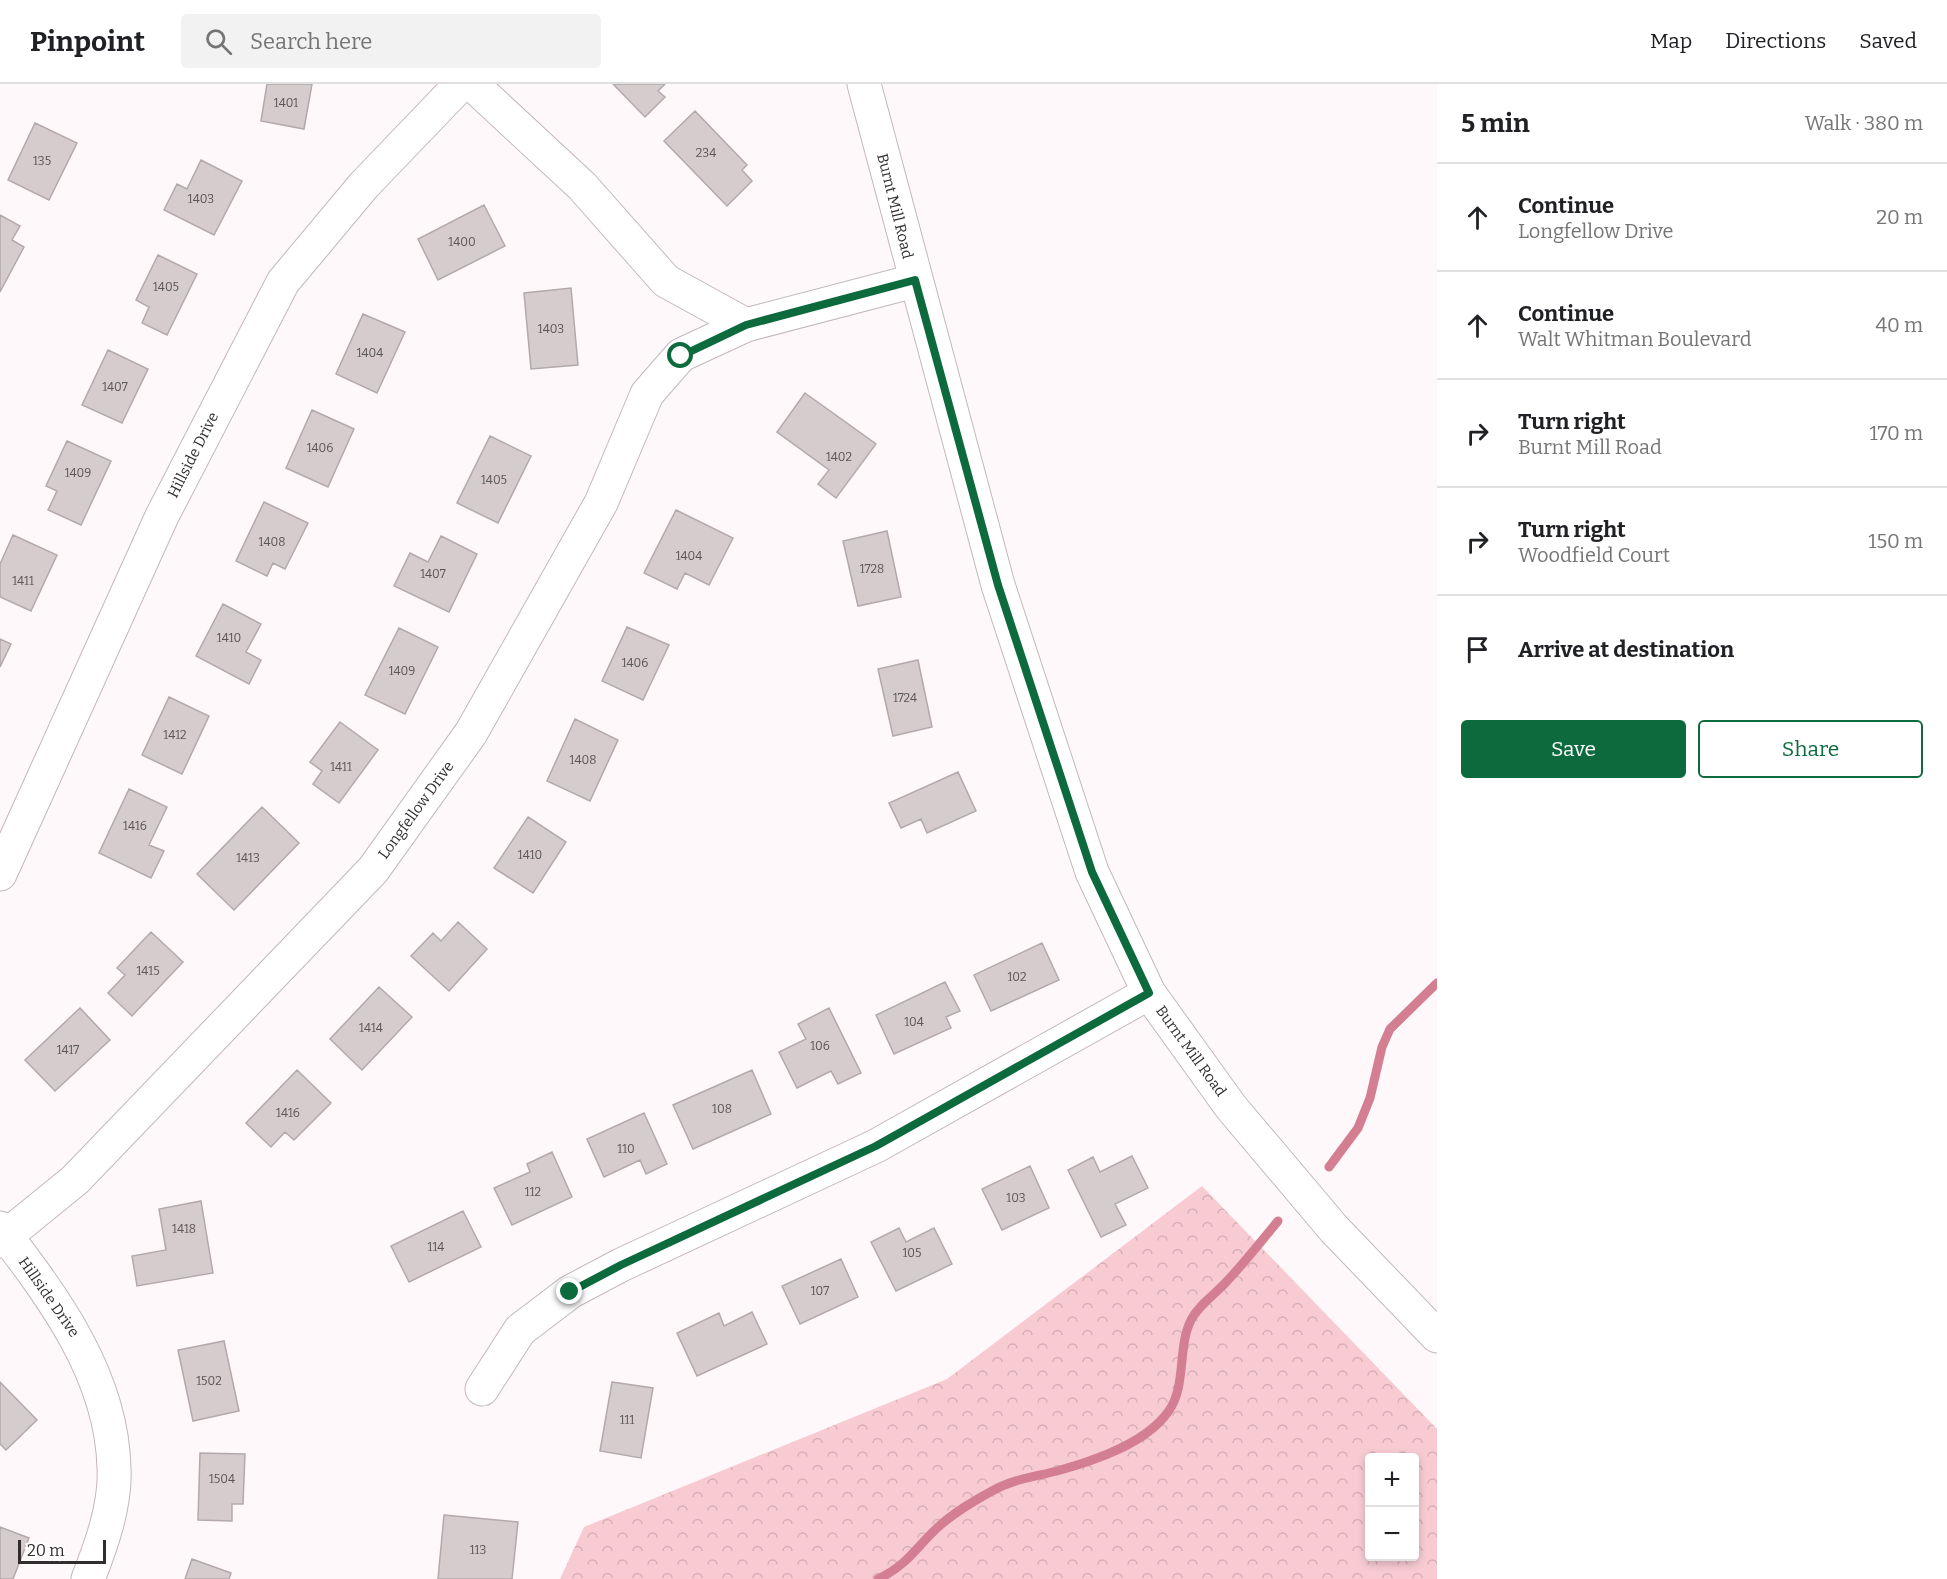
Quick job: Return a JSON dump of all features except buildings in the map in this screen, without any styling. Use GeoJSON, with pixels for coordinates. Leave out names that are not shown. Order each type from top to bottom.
{"type":"FeatureCollection","features":[{"type":"Feature","properties":{"kind":"street","name":"Hillside Drive"},"geometry":{"type":"LineString","coordinates":[[0,874],[162,516],[283,282],[364,185],[461,84]]}},
{"type":"Feature","properties":{"kind":"street"},"geometry":{"type":"LineString","coordinates":[[472,84],[582,186],[666,281],[746,325]]}},
{"type":"Feature","properties":{"kind":"street","name":"Burnt Mill Road"},"geometry":{"type":"LineString","coordinates":[[864,84],[998,585],[1092,872],[1149,993],[1231,1107],[1334,1229],[1437,1336]]}},
{"type":"Feature","properties":{"kind":"street","name":"Longfellow Drive"},"geometry":{"type":"LineString","coordinates":[[2,1235],[75,1180],[373,870],[471,733],[601,503],[647,394],[681,356],[746,325],[915,280]]}},
{"type":"Feature","properties":{"kind":"street"},"geometry":{"type":"LineString","coordinates":[[482,1389],[520,1330],[570,1292],[621,1265],[876,1146],[1149,993]]}},
{"type":"Feature","properties":{"kind":"street","name":"Hillside Drive"},"geometry":{"type":"LineString","coordinates":[[2,1235],[78,1339],[104,1406],[114,1469],[105,1535],[88,1579]]}},
{"type":"Feature","properties":{"kind":"green space"},"geometry":{"type":"Polygon","coordinates":[[[1202,1186],[1437,1429],[1437,1579],[560,1579],[584,1527],[947,1379],[1202,1186]]]}},
{"type":"Feature","properties":{"kind":"waterway"},"geometry":{"type":"LineString","coordinates":[[1329,1167],[1358,1128],[1370,1098],[1382,1047],[1390,1029],[1437,983]]}},
{"type":"Feature","properties":{"kind":"waterway"},"geometry":{"type":"LineString","coordinates":[[878,1579],[903,1563],[949,1518],[985,1495],[1016,1481],[1071,1467],[1118,1450],[1158,1423],[1168,1412],[1178,1391],[1184,1343],[1191,1320],[1235,1273],[1278,1221]]}},
{"type":"Feature","properties":{"kind":"route"},"geometry":{"type":"LineString","coordinates":[[570,1292],[621,1265],[876,1146],[1149,993],[1092,872],[998,585],[915,280],[746,325],[681,356]]}}]}
